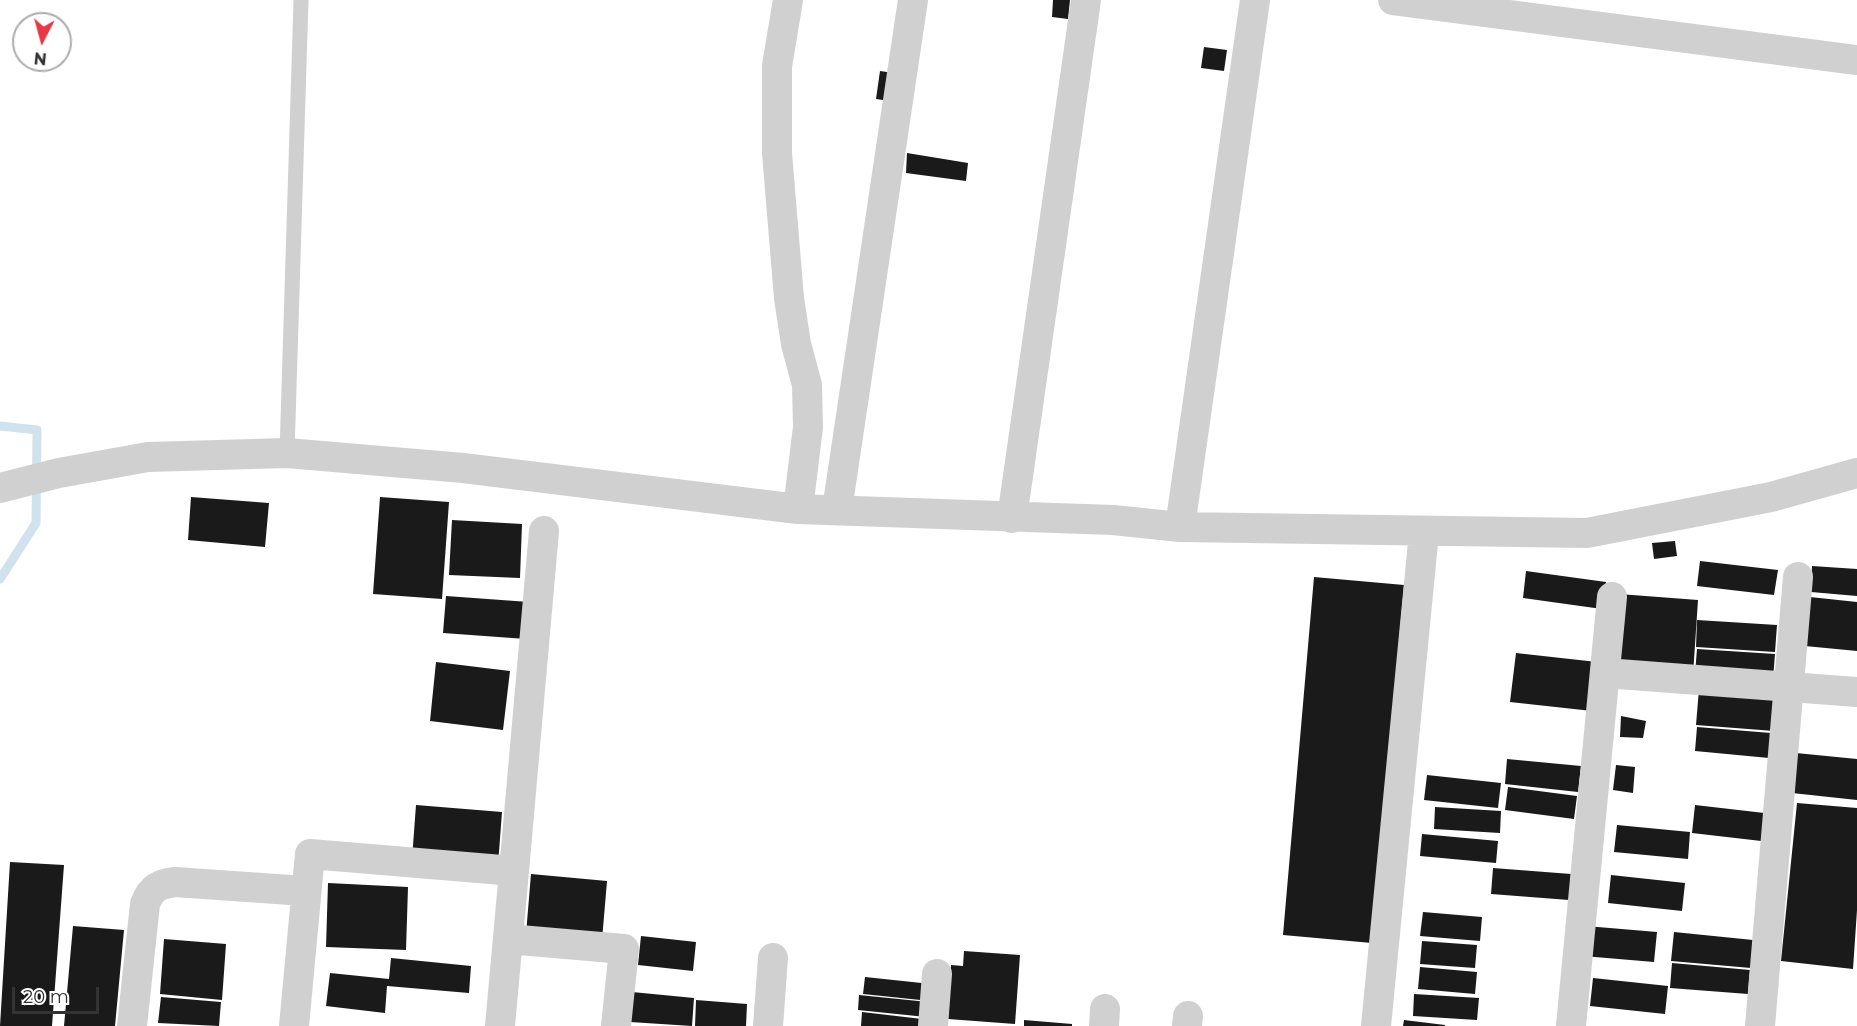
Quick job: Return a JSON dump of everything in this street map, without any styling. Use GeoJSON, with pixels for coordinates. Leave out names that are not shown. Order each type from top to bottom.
{"type":"FeatureCollection","features":[{"type":"Feature","properties":{"kind":"street"},"geometry":{"type":"LineString","coordinates":[[788,0],[777,66],[777,153],[789,298],[796,344],[807,385],[808,427],[798,508]]}},
{"type":"Feature","properties":{"kind":"street"},"geometry":{"type":"LineString","coordinates":[[837,510],[913,0]]}},
{"type":"Feature","properties":{"kind":"street"},"geometry":{"type":"LineString","coordinates":[[1012,518],[1086,0]]}},
{"type":"Feature","properties":{"kind":"street"},"geometry":{"type":"LineString","coordinates":[[1180,528],[1255,0]]}},
{"type":"Feature","properties":{"kind":"street"},"geometry":{"type":"LineString","coordinates":[[1393,0],[1857,60]]}},
{"type":"Feature","properties":{"kind":"street"},"geometry":{"type":"LineString","coordinates":[[7,487],[59,473],[148,457],[287,443],[463,468],[798,508],[1012,518],[1113,520],[1180,528],[1587,533],[1771,497],[1857,473]]}},
{"type":"Feature","properties":{"kind":"street"},"geometry":{"type":"LineString","coordinates":[[500,1026],[543,531]]}},
{"type":"Feature","properties":{"kind":"street"},"geometry":{"type":"LineString","coordinates":[[1376,1026],[1424,532]]}},
{"type":"Feature","properties":{"kind":"street"},"geometry":{"type":"LineString","coordinates":[[1760,1026],[1798,578]]}},
{"type":"Feature","properties":{"kind":"street"},"geometry":{"type":"LineString","coordinates":[[1571,1026],[1612,597]]}},
{"type":"Feature","properties":{"kind":"street"},"geometry":{"type":"LineString","coordinates":[[1605,673],[1857,692]]}},
{"type":"Feature","properties":{"kind":"street"},"geometry":{"type":"LineString","coordinates":[[294,1026],[309,855],[514,871]]}},
{"type":"Feature","properties":{"kind":"street"},"geometry":{"type":"LineString","coordinates":[[132,1026],[146,904],[150,892],[160,884],[175,882],[305,891]]}},
{"type":"Feature","properties":{"kind":"street"},"geometry":{"type":"LineString","coordinates":[[508,939],[624,949],[616,1026]]}},
{"type":"Feature","properties":{"kind":"street"},"geometry":{"type":"LineString","coordinates":[[768,1026],[773,958]]}},
{"type":"Feature","properties":{"kind":"street"},"geometry":{"type":"LineString","coordinates":[[933,1026],[937,974]]}},
{"type":"Feature","properties":{"kind":"lane"},"geometry":{"type":"LineString","coordinates":[[287,443],[301,0]]}},
{"type":"Feature","properties":{"kind":"building"},"geometry":{"type":"Polygon","coordinates":[[[1053,0],[1070,0],[1068,19],[1052,17],[1053,0]]]}},
{"type":"Feature","properties":{"kind":"building"},"geometry":{"type":"Polygon","coordinates":[[[1204,47],[1227,50],[1224,71],[1201,68],[1204,47]]]}},
{"type":"Feature","properties":{"kind":"building"},"geometry":{"type":"Polygon","coordinates":[[[880,71],[894,73],[890,101],[876,99],[880,71]]]}},
{"type":"Feature","properties":{"kind":"building"},"geometry":{"type":"Polygon","coordinates":[[[907,153],[968,163],[966,181],[906,173],[907,153]]]}},
{"type":"Feature","properties":{"kind":"building"},"geometry":{"type":"Polygon","coordinates":[[[191,497],[269,503],[265,547],[188,540],[191,497]]]}},
{"type":"Feature","properties":{"kind":"building"},"geometry":{"type":"Polygon","coordinates":[[[380,497],[449,502],[442,599],[373,594],[380,497]]]}},
{"type":"Feature","properties":{"kind":"building"},"geometry":{"type":"Polygon","coordinates":[[[452,520],[522,524],[520,578],[449,575],[452,520]]]}},
{"type":"Feature","properties":{"kind":"building"},"geometry":{"type":"Polygon","coordinates":[[[1675,541],[1677,556],[1654,559],[1652,543],[1675,541]]]}},
{"type":"Feature","properties":{"kind":"building"},"geometry":{"type":"Polygon","coordinates":[[[1700,561],[1778,570],[1774,595],[1697,586],[1700,561]]]}},
{"type":"Feature","properties":{"kind":"building"},"geometry":{"type":"Polygon","coordinates":[[[1812,566],[1857,569],[1857,596],[1811,592],[1812,566]]]}},
{"type":"Feature","properties":{"kind":"building"},"geometry":{"type":"Polygon","coordinates":[[[1526,571],[1606,582],[1602,609],[1523,598],[1526,571]]]}},
{"type":"Feature","properties":{"kind":"building"},"geometry":{"type":"Polygon","coordinates":[[[1314,577],[1404,585],[1372,943],[1283,935],[1314,577]]]}},
{"type":"Feature","properties":{"kind":"building"},"geometry":{"type":"Polygon","coordinates":[[[1619,594],[1698,600],[1693,675],[1614,669],[1619,594]]]}},
{"type":"Feature","properties":{"kind":"building"},"geometry":{"type":"Polygon","coordinates":[[[446,596],[529,602],[526,639],[443,633],[446,596]]]}},
{"type":"Feature","properties":{"kind":"building"},"geometry":{"type":"Polygon","coordinates":[[[1810,597],[1857,602],[1857,651],[1805,646],[1810,597]]]}},
{"type":"Feature","properties":{"kind":"building"},"geometry":{"type":"Polygon","coordinates":[[[1697,620],[1777,625],[1775,652],[1696,647],[1697,620]]]}},
{"type":"Feature","properties":{"kind":"building"},"geometry":{"type":"Polygon","coordinates":[[[1697,649],[1775,654],[1773,679],[1695,674],[1697,649]]]}},
{"type":"Feature","properties":{"kind":"building"},"geometry":{"type":"Polygon","coordinates":[[[1516,653],[1597,662],[1592,711],[1510,702],[1516,653]]]}},
{"type":"Feature","properties":{"kind":"building"},"geometry":{"type":"Polygon","coordinates":[[[436,662],[510,671],[503,730],[430,721],[436,662]]]}},
{"type":"Feature","properties":{"kind":"building"},"geometry":{"type":"Polygon","coordinates":[[[1699,689],[1777,695],[1774,731],[1696,725],[1699,689]]]}},
{"type":"Feature","properties":{"kind":"building"},"geometry":{"type":"Polygon","coordinates":[[[1621,716],[1646,721],[1643,738],[1620,737],[1621,716]]]}},
{"type":"Feature","properties":{"kind":"building"},"geometry":{"type":"Polygon","coordinates":[[[1697,727],[1771,733],[1769,758],[1695,751],[1697,727]]]}},
{"type":"Feature","properties":{"kind":"building"},"geometry":{"type":"Polygon","coordinates":[[[1796,753],[1857,759],[1857,800],[1792,793],[1796,753]]]}},
{"type":"Feature","properties":{"kind":"building"},"geometry":{"type":"Polygon","coordinates":[[[1507,759],[1581,766],[1578,792],[1505,784],[1507,759]]]}},
{"type":"Feature","properties":{"kind":"building"},"geometry":{"type":"Polygon","coordinates":[[[1616,765],[1635,767],[1633,793],[1613,790],[1616,765]]]}},
{"type":"Feature","properties":{"kind":"building"},"geometry":{"type":"Polygon","coordinates":[[[1427,775],[1501,783],[1498,808],[1424,800],[1427,775]]]}},
{"type":"Feature","properties":{"kind":"building"},"geometry":{"type":"Polygon","coordinates":[[[1508,787],[1577,796],[1574,819],[1505,810],[1508,787]]]}},
{"type":"Feature","properties":{"kind":"building"},"geometry":{"type":"Polygon","coordinates":[[[1797,803],[1857,808],[1857,910],[1853,969],[1781,961],[1797,803]]]}},
{"type":"Feature","properties":{"kind":"building"},"geometry":{"type":"Polygon","coordinates":[[[416,805],[502,812],[498,865],[412,859],[416,805]]]}},
{"type":"Feature","properties":{"kind":"building"},"geometry":{"type":"Polygon","coordinates":[[[1695,805],[1773,814],[1770,842],[1692,833],[1695,805]]]}},
{"type":"Feature","properties":{"kind":"building"},"geometry":{"type":"Polygon","coordinates":[[[1435,807],[1501,811],[1500,833],[1434,829],[1435,807]]]}},
{"type":"Feature","properties":{"kind":"building"},"geometry":{"type":"Polygon","coordinates":[[[1617,825],[1690,832],[1688,859],[1614,852],[1617,825]]]}},
{"type":"Feature","properties":{"kind":"building"},"geometry":{"type":"Polygon","coordinates":[[[1422,834],[1498,841],[1496,863],[1420,856],[1422,834]]]}},
{"type":"Feature","properties":{"kind":"building"},"geometry":{"type":"Polygon","coordinates":[[[10,862],[64,865],[52,1026],[0,1026],[10,862]]]}},
{"type":"Feature","properties":{"kind":"building"},"geometry":{"type":"Polygon","coordinates":[[[1493,868],[1571,874],[1569,900],[1491,894],[1493,868]]]}},
{"type":"Feature","properties":{"kind":"building"},"geometry":{"type":"Polygon","coordinates":[[[531,874],[607,881],[602,940],[526,934],[531,874]]]}},
{"type":"Feature","properties":{"kind":"building"},"geometry":{"type":"Polygon","coordinates":[[[1611,875],[1685,883],[1682,911],[1608,903],[1611,875]]]}},
{"type":"Feature","properties":{"kind":"building"},"geometry":{"type":"Polygon","coordinates":[[[328,883],[408,887],[406,950],[326,947],[328,883]]]}},
{"type":"Feature","properties":{"kind":"building"},"geometry":{"type":"Polygon","coordinates":[[[1423,912],[1482,917],[1480,941],[1420,936],[1423,912]]]}},
{"type":"Feature","properties":{"kind":"building"},"geometry":{"type":"Polygon","coordinates":[[[73,926],[124,930],[115,1026],[64,1026],[73,926]]]}},
{"type":"Feature","properties":{"kind":"building"},"geometry":{"type":"Polygon","coordinates":[[[1586,926],[1657,932],[1654,962],[1583,956],[1586,926]]]}},
{"type":"Feature","properties":{"kind":"building"},"geometry":{"type":"Polygon","coordinates":[[[1674,932],[1753,940],[1751,968],[1671,961],[1674,932]]]}},
{"type":"Feature","properties":{"kind":"building"},"geometry":{"type":"Polygon","coordinates":[[[641,936],[696,942],[693,971],[638,965],[641,936]]]}},
{"type":"Feature","properties":{"kind":"building"},"geometry":{"type":"Polygon","coordinates":[[[164,939],[226,944],[222,1000],[160,994],[164,939]]]}},
{"type":"Feature","properties":{"kind":"building"},"geometry":{"type":"Polygon","coordinates":[[[1422,941],[1477,945],[1475,968],[1420,964],[1422,941]]]}},
{"type":"Feature","properties":{"kind":"building"},"geometry":{"type":"Polygon","coordinates":[[[964,951],[1020,955],[1015,1024],[948,1019],[951,965],[963,966],[964,951]]]}},
{"type":"Feature","properties":{"kind":"building"},"geometry":{"type":"Polygon","coordinates":[[[391,958],[471,966],[469,993],[387,986],[385,1013],[326,1006],[330,973],[389,979],[391,958]]]}},
{"type":"Feature","properties":{"kind":"building"},"geometry":{"type":"Polygon","coordinates":[[[1672,963],[1750,970],[1748,994],[1670,988],[1672,963]]]}},
{"type":"Feature","properties":{"kind":"building"},"geometry":{"type":"Polygon","coordinates":[[[1420,967],[1477,972],[1475,994],[1418,989],[1420,967]]]}},
{"type":"Feature","properties":{"kind":"building"},"geometry":{"type":"Polygon","coordinates":[[[865,977],[931,984],[930,1001],[863,994],[865,977]]]}},
{"type":"Feature","properties":{"kind":"building"},"geometry":{"type":"Polygon","coordinates":[[[1593,978],[1668,986],[1665,1014],[1590,1006],[1593,978]]]}},
{"type":"Feature","properties":{"kind":"building"},"geometry":{"type":"Polygon","coordinates":[[[632,992],[694,998],[692,1026],[630,1022],[632,992]]]}},
{"type":"Feature","properties":{"kind":"building"},"geometry":{"type":"Polygon","coordinates":[[[1414,994],[1479,998],[1477,1020],[1413,1016],[1414,994]]]}},
{"type":"Feature","properties":{"kind":"building"},"geometry":{"type":"Polygon","coordinates":[[[859,995],[928,1002],[926,1017],[858,1010],[859,995]]]}},
{"type":"Feature","properties":{"kind":"building"},"geometry":{"type":"Polygon","coordinates":[[[161,997],[221,1002],[219,1026],[158,1023],[161,997]]]}},
{"type":"Feature","properties":{"kind":"building"},"geometry":{"type":"Polygon","coordinates":[[[696,1000],[747,1004],[746,1026],[695,1026],[696,1000]]]}},
{"type":"Feature","properties":{"kind":"building"},"geometry":{"type":"Polygon","coordinates":[[[862,1012],[922,1019],[921,1026],[861,1026],[862,1012]]]}},
{"type":"Feature","properties":{"kind":"building"},"geometry":{"type":"Polygon","coordinates":[[[1024,1020],[1072,1024],[1072,1026],[1024,1026],[1024,1020]]]}},
{"type":"Feature","properties":{"kind":"building"},"geometry":{"type":"Polygon","coordinates":[[[1404,1020],[1445,1025],[1445,1026],[1403,1026],[1404,1020]]]}},
{"type":"Feature","properties":{"kind":"waterway"},"geometry":{"type":"LineString","coordinates":[[0,426],[37,430],[36,523],[0,579]]}}]}
